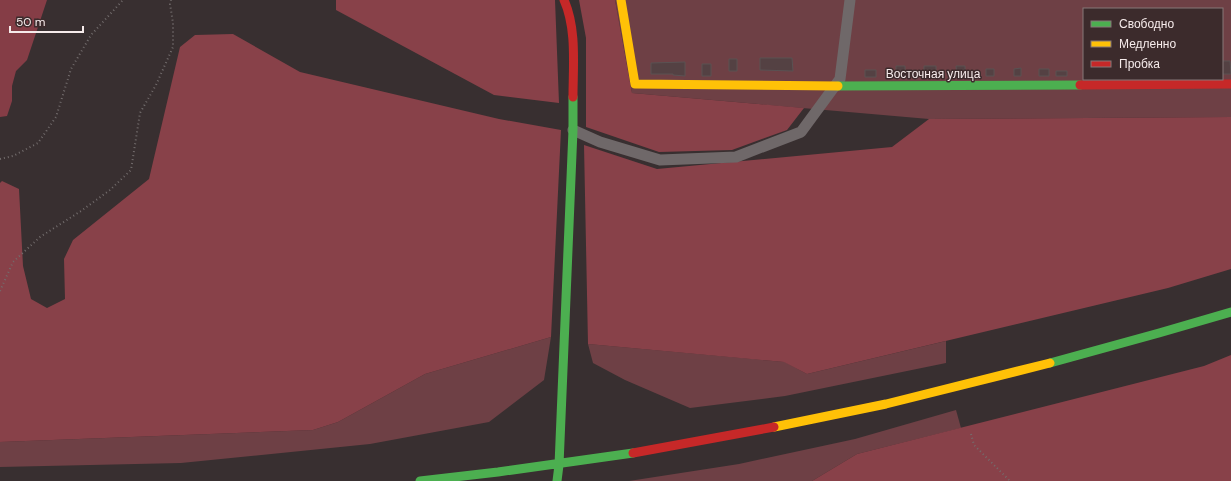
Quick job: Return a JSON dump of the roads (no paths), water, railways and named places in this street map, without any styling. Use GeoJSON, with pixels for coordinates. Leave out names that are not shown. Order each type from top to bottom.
{"type":"FeatureCollection","features":[{"type":"Feature","properties":{"kind":"main road"},"geometry":{"type":"LineString","coordinates":[[557,481],[560,465],[573,130],[573,43],[568,9],[564,0]]}},
{"type":"Feature","properties":{"kind":"main road","name":"Восточная улица"},"geometry":{"type":"LineString","coordinates":[[621,0],[635,84],[835,86],[1231,84]]}},
{"type":"Feature","properties":{"kind":"main road"},"geometry":{"type":"LineString","coordinates":[[420,481],[560,465],[648,451],[880,405],[1062,360],[1184,327],[1231,312]]}},
{"type":"Feature","properties":{"kind":"street"},"geometry":{"type":"LineString","coordinates":[[573,130],[600,142],[660,160],[736,157],[801,132],[840,79],[850,0]]}}]}
